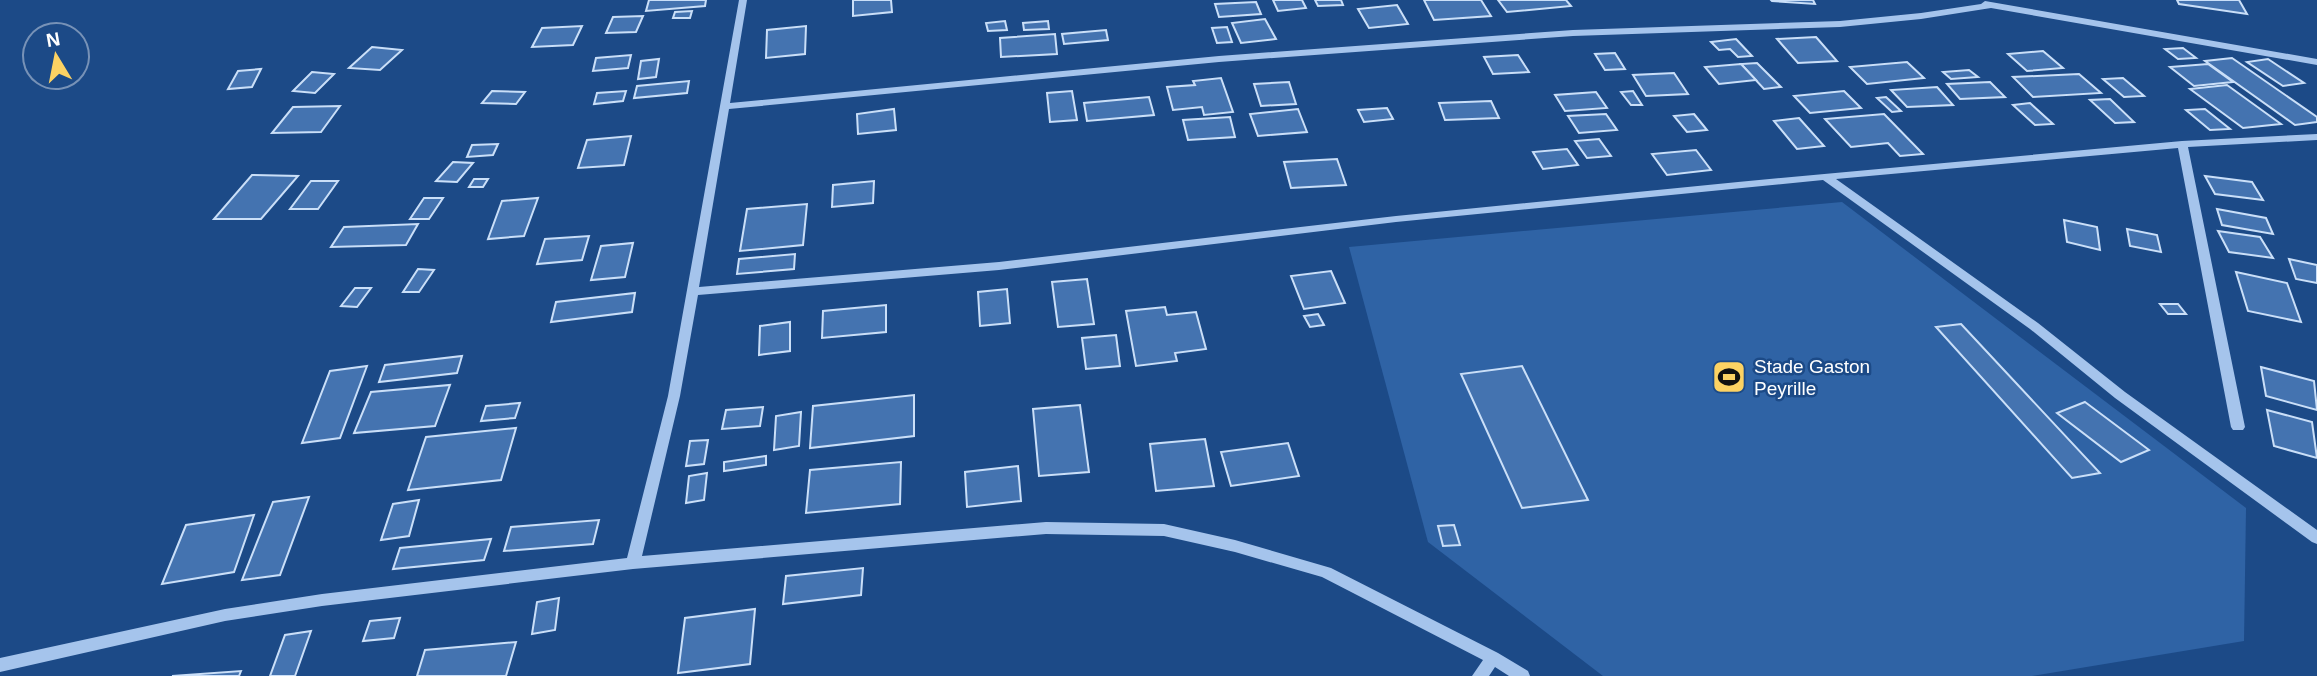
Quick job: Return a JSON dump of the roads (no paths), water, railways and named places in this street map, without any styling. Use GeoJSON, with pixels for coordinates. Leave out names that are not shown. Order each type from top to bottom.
{"type":"FeatureCollection","features":[{"type":"Feature","properties":{"kind":"street"},"geometry":{"type":"LineString","coordinates":[[633,563],[674,396],[743,0]]}},
{"type":"Feature","properties":{"kind":"street"},"geometry":{"type":"LineString","coordinates":[[1967,0],[2317,62]]}},
{"type":"Feature","properties":{"kind":"street"},"geometry":{"type":"LineString","coordinates":[[726,106],[1219,59],[1560,34],[1840,24],[1922,16],[1991,5]]}},
{"type":"Feature","properties":{"kind":"street"},"geometry":{"type":"LineString","coordinates":[[694,291],[999,266],[1396,219],[2182,144],[2317,136]]}},
{"type":"Feature","properties":{"kind":"street"},"geometry":{"type":"LineString","coordinates":[[2182,144],[2238,427]]}},
{"type":"Feature","properties":{"kind":"street"},"geometry":{"type":"LineString","coordinates":[[1827,178],[2034,326],[2119,395],[2317,538]]}},
{"type":"Feature","properties":{"kind":"street"},"geometry":{"type":"LineString","coordinates":[[0,665],[225,615],[323,600],[633,563],[1046,528],[1164,530],[1235,546],[1326,572],[1493,658],[1522,676]]}},
{"type":"Feature","properties":{"kind":"street"},"geometry":{"type":"LineString","coordinates":[[1480,676],[1493,658]]}},
{"type":"Feature","properties":{"kind":"place","name":"Stade Gaston Peyrille"},"geometry":{"type":"Point","coordinates":[1729,377]}}]}
